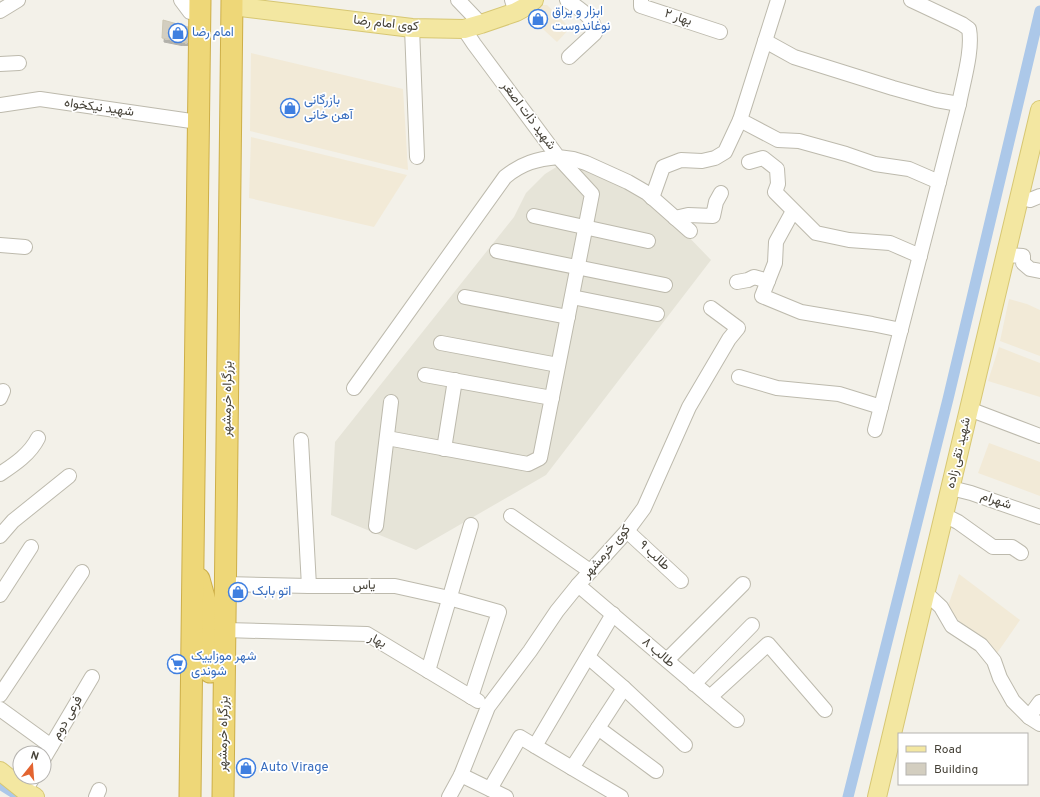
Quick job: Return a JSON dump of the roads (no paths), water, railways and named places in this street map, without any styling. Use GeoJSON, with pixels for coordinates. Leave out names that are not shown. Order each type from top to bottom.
{"type":"FeatureCollection","features":[{"type":"Feature","properties":{"kind":"highway","name":"بزرگراه خرمشهر"},"geometry":{"type":"LineString","coordinates":[[190,797],[209,674],[225,630],[232,3]]}},
{"type":"Feature","properties":{"kind":"highway","name":"بزرگراه خرمشهر"},"geometry":{"type":"LineString","coordinates":[[200,7],[193,560],[223,773],[223,797]]}},
{"type":"Feature","properties":{"kind":"main road","name":"کوی امام رضا"},"geometry":{"type":"LineString","coordinates":[[232,3],[412,28],[472,27],[514,6],[527,6],[534,0]]}},
{"type":"Feature","properties":{"kind":"main road","name":"شهید تقی زاده"},"geometry":{"type":"LineString","coordinates":[[877,797],[1019,197],[1038,133],[1040,110]]}},
{"type":"Feature","properties":{"kind":"main road"},"geometry":{"type":"LineString","coordinates":[[0,771],[31,788]]}},
{"type":"Feature","properties":{"kind":"street"},"geometry":{"type":"LineString","coordinates":[[0,11],[18,0]]}},
{"type":"Feature","properties":{"kind":"street"},"geometry":{"type":"LineString","coordinates":[[180,0],[190,12],[200,7]]}},
{"type":"Feature","properties":{"kind":"street","name":"شهید ذات اصغر"},"geometry":{"type":"LineString","coordinates":[[458,0],[472,27],[474,44],[558,157],[573,159],[628,182],[647,193],[690,231]]}},
{"type":"Feature","properties":{"kind":"street"},"geometry":{"type":"LineString","coordinates":[[568,0],[589,18],[595,27],[595,33],[569,57]]}},
{"type":"Feature","properties":{"kind":"street","name":"بهار ۲"},"geometry":{"type":"LineString","coordinates":[[642,0],[641,6],[720,32]]}},
{"type":"Feature","properties":{"kind":"street"},"geometry":{"type":"LineString","coordinates":[[652,198],[663,167],[681,160],[702,161],[715,158],[725,152],[740,120],[778,0]]}},
{"type":"Feature","properties":{"kind":"street"},"geometry":{"type":"LineString","coordinates":[[875,430],[959,104],[970,49],[971,36],[969,29],[962,24],[911,0]]}},
{"type":"Feature","properties":{"kind":"street"},"geometry":{"type":"LineString","coordinates":[[412,28],[417,157]]}},
{"type":"Feature","properties":{"kind":"street"},"geometry":{"type":"LineString","coordinates":[[765,42],[794,57],[893,88],[936,100],[959,104]]}},
{"type":"Feature","properties":{"kind":"street"},"geometry":{"type":"LineString","coordinates":[[0,64],[19,63]]}},
{"type":"Feature","properties":{"kind":"street","name":"شهید نیکخواه"},"geometry":{"type":"LineString","coordinates":[[0,105],[40,99],[198,122]]}},
{"type":"Feature","properties":{"kind":"street"},"geometry":{"type":"LineString","coordinates":[[740,120],[778,140],[799,141],[875,164],[909,169],[938,182]]}},
{"type":"Feature","properties":{"kind":"street"},"geometry":{"type":"LineString","coordinates":[[354,388],[505,177],[514,170],[533,161],[542,158],[558,157],[592,194],[540,458],[528,464],[386,438]]}},
{"type":"Feature","properties":{"kind":"street"},"geometry":{"type":"LineString","coordinates":[[749,162],[763,158],[777,169],[778,184],[775,192],[816,234],[849,240],[890,243],[920,256]]}},
{"type":"Feature","properties":{"kind":"street"},"geometry":{"type":"LineString","coordinates":[[675,218],[688,215],[713,216],[716,202],[721,193]]}},
{"type":"Feature","properties":{"kind":"street"},"geometry":{"type":"LineString","coordinates":[[1019,197],[1030,200],[1040,196]]}},
{"type":"Feature","properties":{"kind":"street"},"geometry":{"type":"LineString","coordinates":[[793,210],[776,242],[775,263],[762,296],[801,312],[900,330]]}},
{"type":"Feature","properties":{"kind":"street"},"geometry":{"type":"LineString","coordinates":[[534,216],[648,241]]}},
{"type":"Feature","properties":{"kind":"street"},"geometry":{"type":"LineString","coordinates":[[0,244],[25,247]]}},
{"type":"Feature","properties":{"kind":"street"},"geometry":{"type":"LineString","coordinates":[[497,251],[665,285]]}},
{"type":"Feature","properties":{"kind":"street"},"geometry":{"type":"LineString","coordinates":[[1006,255],[1023,256],[1023,263],[1030,269],[1040,270]]}},
{"type":"Feature","properties":{"kind":"street"},"geometry":{"type":"LineString","coordinates":[[737,282],[754,277],[768,281]]}},
{"type":"Feature","properties":{"kind":"street"},"geometry":{"type":"LineString","coordinates":[[465,297],[568,317]]}},
{"type":"Feature","properties":{"kind":"street"},"geometry":{"type":"LineString","coordinates":[[572,297],[657,314]]}},
{"type":"Feature","properties":{"kind":"street","name":"کوی خرمشهر"},"geometry":{"type":"LineString","coordinates":[[449,797],[461,775],[488,707],[530,651],[557,611],[590,571],[627,531],[644,508],[689,407],[729,339],[738,328],[711,308]]}},
{"type":"Feature","properties":{"kind":"street"},"geometry":{"type":"LineString","coordinates":[[441,343],[558,365]]}},
{"type":"Feature","properties":{"kind":"street"},"geometry":{"type":"LineString","coordinates":[[425,374],[552,398]]}},
{"type":"Feature","properties":{"kind":"street"},"geometry":{"type":"LineString","coordinates":[[739,377],[777,388],[839,394],[881,407]]}},
{"type":"Feature","properties":{"kind":"street"},"geometry":{"type":"LineString","coordinates":[[444,449],[455,380]]}},
{"type":"Feature","properties":{"kind":"street"},"geometry":{"type":"LineString","coordinates":[[376,526],[391,402]]}},
{"type":"Feature","properties":{"kind":"street"},"geometry":{"type":"LineString","coordinates":[[969,410],[1040,436]]}},
{"type":"Feature","properties":{"kind":"street"},"geometry":{"type":"LineString","coordinates":[[0,474],[20,460],[34,446],[38,438]]}},
{"type":"Feature","properties":{"kind":"street"},"geometry":{"type":"LineString","coordinates":[[301,440],[309,586]]}},
{"type":"Feature","properties":{"kind":"street"},"geometry":{"type":"LineString","coordinates":[[0,536],[13,521],[69,476]]}},
{"type":"Feature","properties":{"kind":"street","name":"شهرام"},"geometry":{"type":"LineString","coordinates":[[950,488],[971,493],[1040,517]]}},
{"type":"Feature","properties":{"kind":"street"},"geometry":{"type":"LineString","coordinates":[[944,515],[958,522],[993,547],[1012,548],[1021,553]]}},
{"type":"Feature","properties":{"kind":"street"},"geometry":{"type":"LineString","coordinates":[[511,516],[590,571]]}},
{"type":"Feature","properties":{"kind":"street"},"geometry":{"type":"LineString","coordinates":[[428,671],[471,525]]}},
{"type":"Feature","properties":{"kind":"street","name":"طالب ۹"},"geometry":{"type":"LineString","coordinates":[[627,531],[681,581]]}},
{"type":"Feature","properties":{"kind":"street"},"geometry":{"type":"LineString","coordinates":[[0,595],[31,547]]}},
{"type":"Feature","properties":{"kind":"street"},"geometry":{"type":"LineString","coordinates":[[0,695],[82,572]]}},
{"type":"Feature","properties":{"kind":"street","name":"یاس"},"geometry":{"type":"LineString","coordinates":[[225,584],[395,586],[450,598],[499,612],[471,697]]}},
{"type":"Feature","properties":{"kind":"street"},"geometry":{"type":"LineString","coordinates":[[667,660],[743,584]]}},
{"type":"Feature","properties":{"kind":"street","name":"طالب ۸"},"geometry":{"type":"LineString","coordinates":[[578,585],[737,720]]}},
{"type":"Feature","properties":{"kind":"street"},"geometry":{"type":"LineString","coordinates":[[926,593],[941,607],[952,626],[981,645],[994,661],[1000,678],[1013,701],[1035,720],[1040,702]]}},
{"type":"Feature","properties":{"kind":"street"},"geometry":{"type":"LineString","coordinates":[[535,746],[613,614]]}},
{"type":"Feature","properties":{"kind":"street"},"geometry":{"type":"LineString","coordinates":[[694,684],[752,625]]}},
{"type":"Feature","properties":{"kind":"street","name":"بهار"},"geometry":{"type":"LineString","coordinates":[[225,630],[368,634],[488,707]]}},
{"type":"Feature","properties":{"kind":"street"},"geometry":{"type":"LineString","coordinates":[[710,697],[768,644],[825,710]]}},
{"type":"Feature","properties":{"kind":"street"},"geometry":{"type":"LineString","coordinates":[[588,657],[624,688],[686,746]]}},
{"type":"Feature","properties":{"kind":"street","name":"فرعی دوم"},"geometry":{"type":"LineString","coordinates":[[52,745],[92,677]]}},
{"type":"Feature","properties":{"kind":"street"},"geometry":{"type":"LineString","coordinates":[[572,768],[624,688]]}},
{"type":"Feature","properties":{"kind":"street"},"geometry":{"type":"LineString","coordinates":[[0,709],[50,745]]}},
{"type":"Feature","properties":{"kind":"street"},"geometry":{"type":"LineString","coordinates":[[598,728],[656,771]]}},
{"type":"Feature","properties":{"kind":"street"},"geometry":{"type":"LineString","coordinates":[[490,789],[520,737],[621,797]]}},
{"type":"Feature","properties":{"kind":"street"},"geometry":{"type":"LineString","coordinates":[[461,775],[506,797]]}},
{"type":"Feature","properties":{"kind":"waterway"},"geometry":{"type":"LineString","coordinates":[[848,797],[948,399],[1040,11]]}},
{"type":"Feature","properties":{"kind":"waterway"},"geometry":{"type":"LineString","coordinates":[[0,784],[19,796]]}},
{"type":"Feature","properties":{"kind":"place","name":"ابزار و یراق نوغاندوست"},"geometry":{"type":"Point","coordinates":[538,19]}},
{"type":"Feature","properties":{"kind":"place","name":"امام رضا"},"geometry":{"type":"Point","coordinates":[178,33]}},
{"type":"Feature","properties":{"kind":"place","name":"بازرگانی آهن خانی"},"geometry":{"type":"Point","coordinates":[290,108]}},
{"type":"Feature","properties":{"kind":"place","name":"اتو بابک"},"geometry":{"type":"Point","coordinates":[238,592]}},
{"type":"Feature","properties":{"kind":"place","name":"شهر موزاییک شوندی"},"geometry":{"type":"Point","coordinates":[177,664]}},
{"type":"Feature","properties":{"kind":"place","name":"Auto Virage"},"geometry":{"type":"Point","coordinates":[246,768]}}]}
